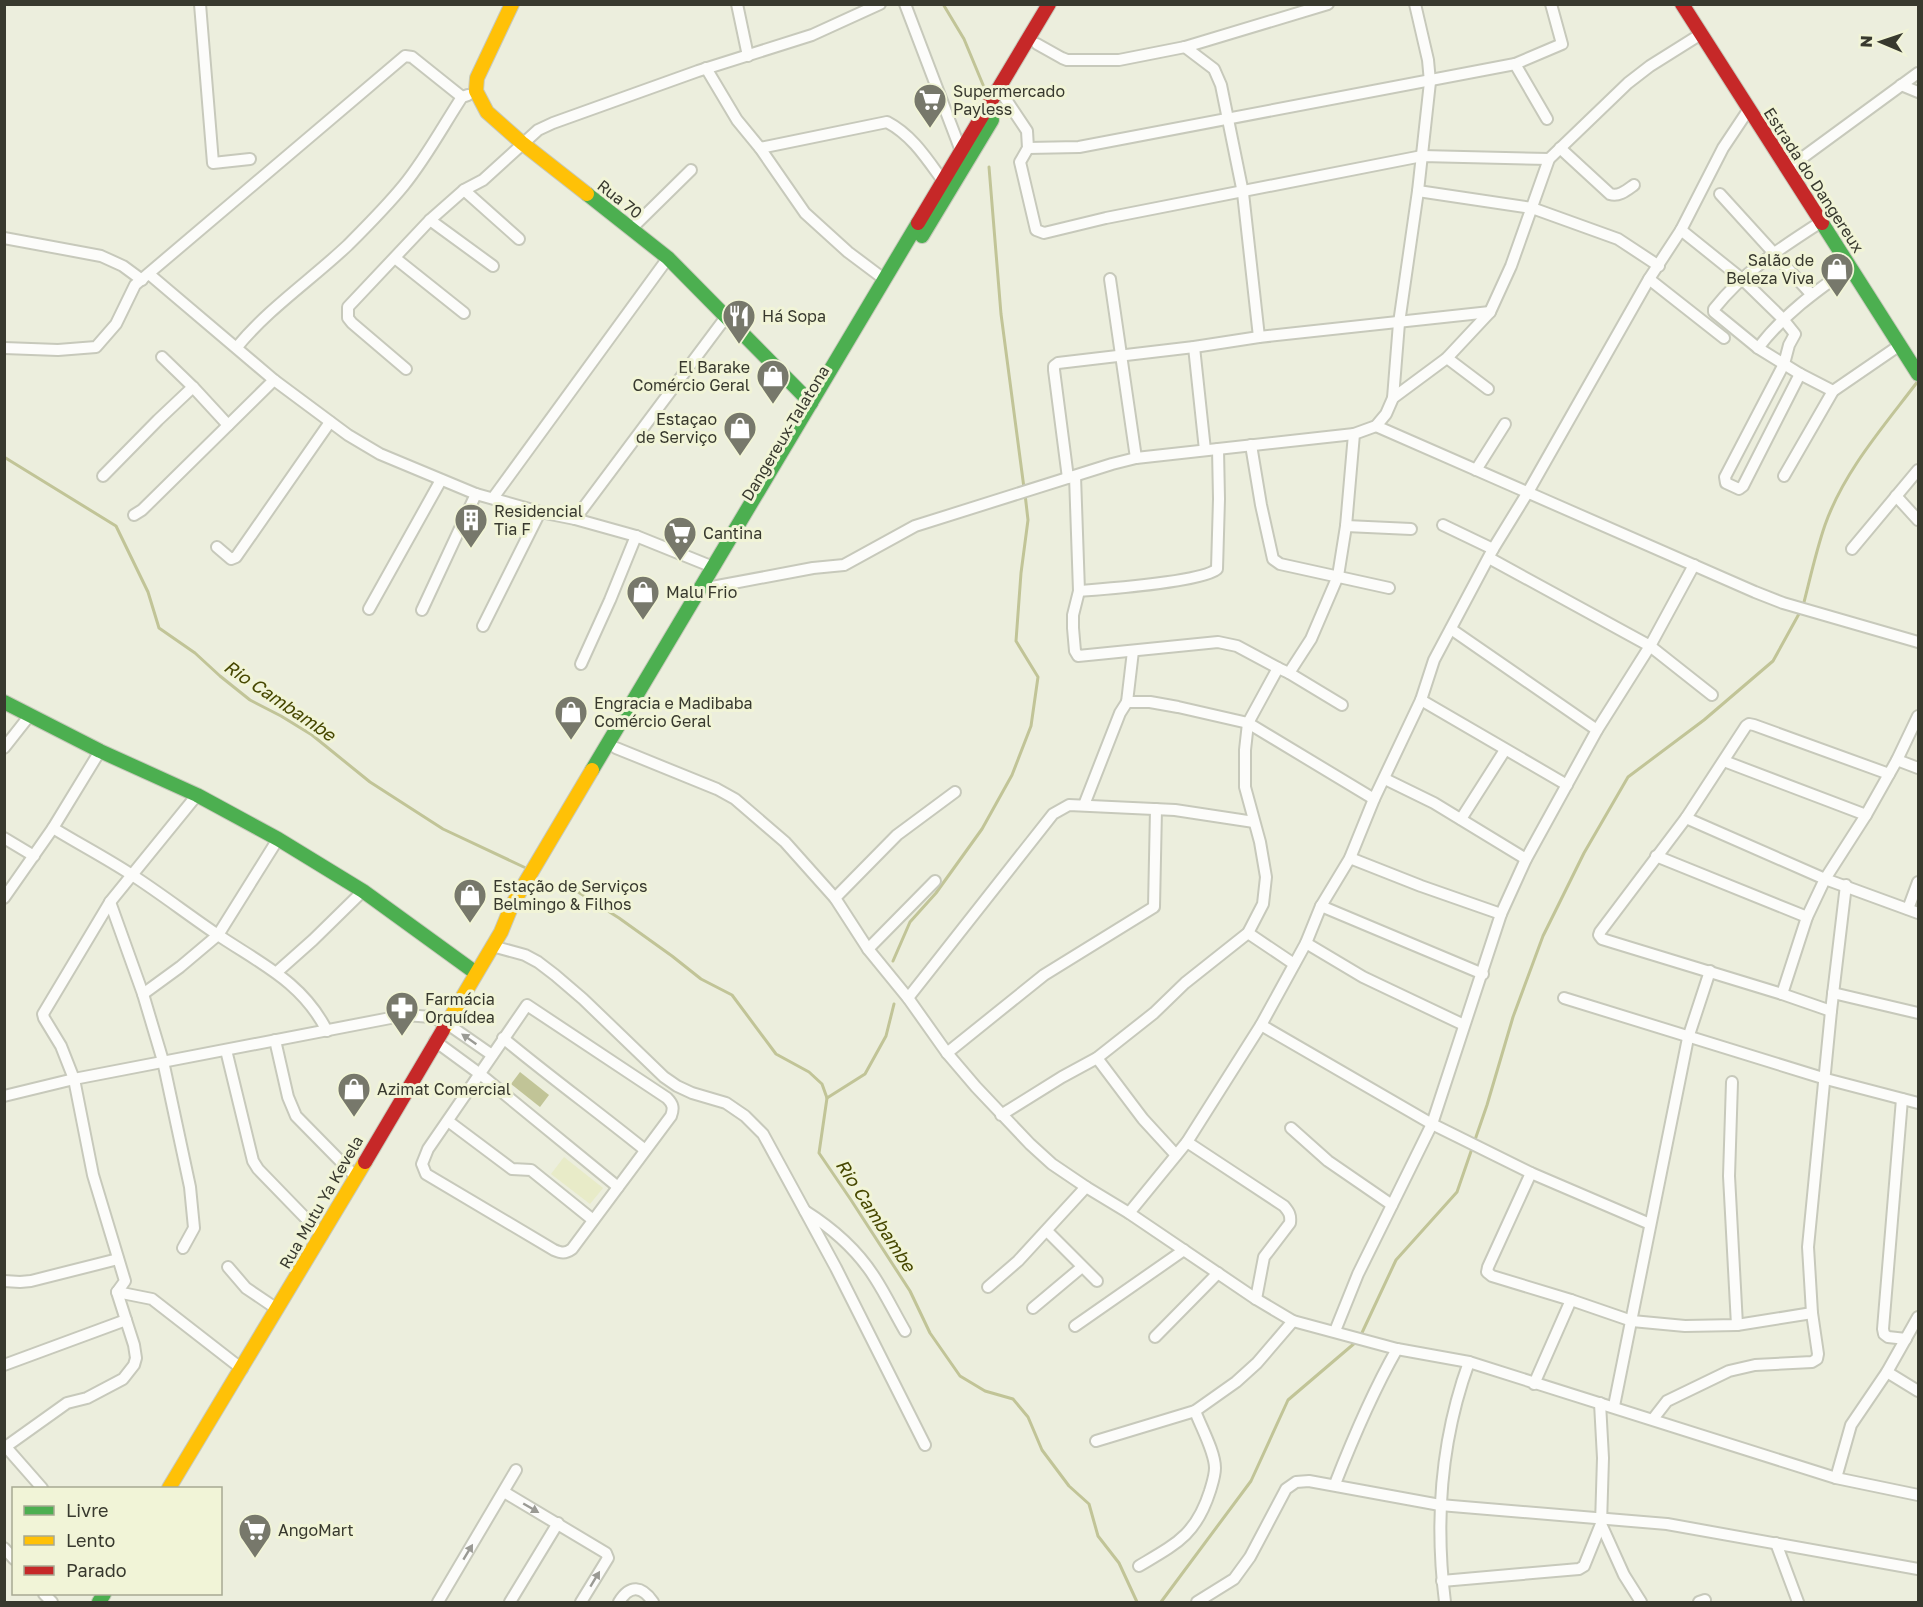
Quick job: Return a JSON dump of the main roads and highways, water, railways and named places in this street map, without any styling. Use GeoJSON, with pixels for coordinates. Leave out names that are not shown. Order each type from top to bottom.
{"type":"FeatureCollection","features":[{"type":"Feature","properties":{"kind":"main road","name":"Rua 70"},"geometry":{"type":"LineString","coordinates":[[512,4],[477,78],[478,98],[487,112],[522,143],[668,258],[811,403]]}},
{"type":"Feature","properties":{"kind":"main road","name":"Dangereux-Talatona"},"geometry":{"type":"LineString","coordinates":[[501,932],[713,567],[1049,4]]}},
{"type":"Feature","properties":{"kind":"main road","name":"Dangereux-Talatona"},"geometry":{"type":"LineString","coordinates":[[556,839],[616,748],[1061,4]]}},
{"type":"Feature","properties":{"kind":"main road","name":"Estrada do Dangereux"},"geometry":{"type":"LineString","coordinates":[[1682,4],[1917,369]]}},
{"type":"Feature","properties":{"kind":"main road"},"geometry":{"type":"LineString","coordinates":[[4,702],[100,751],[197,795],[278,839],[363,891],[476,973]]}},
{"type":"Feature","properties":{"kind":"main road","name":"Rua Mutu Ya Kevela"},"geometry":{"type":"LineString","coordinates":[[170,1487],[501,932]]}},
{"type":"Feature","properties":{"kind":"waterway"},"geometry":{"type":"LineString","coordinates":[[943,4],[964,39],[986,92]]}},
{"type":"Feature","properties":{"kind":"waterway"},"geometry":{"type":"LineString","coordinates":[[989,167],[1001,314],[1024,488]]}},
{"type":"Feature","properties":{"kind":"waterway"},"geometry":{"type":"LineString","coordinates":[[1803,606],[1816,555],[1833,505],[1866,450],[1918,381]]}},
{"type":"Feature","properties":{"kind":"waterway","name":"Rio Cambambe"},"geometry":{"type":"LineString","coordinates":[[4,457],[116,526],[148,592],[159,628],[195,653],[250,700],[312,735],[370,782],[443,829],[528,869]]}},
{"type":"Feature","properties":{"kind":"waterway"},"geometry":{"type":"LineString","coordinates":[[893,961],[910,922],[936,893],[982,829],[1012,775],[1031,726],[1038,677],[1016,641],[1028,520],[1025,494]]}},
{"type":"Feature","properties":{"kind":"waterway"},"geometry":{"type":"LineString","coordinates":[[1360,1337],[1396,1260],[1457,1192],[1487,1105],[1513,1017],[1543,936],[1584,853],[1628,777],[1704,720],[1773,661],[1800,612]]}},
{"type":"Feature","properties":{"kind":"waterway","name":"Rio Cambambe"},"geometry":{"type":"LineString","coordinates":[[567,885],[619,918],[701,979],[732,995],[776,1054],[809,1072],[822,1084],[827,1098],[819,1153],[910,1291],[930,1333],[960,1376],[985,1391],[1013,1399],[1028,1417],[1042,1450],[1069,1486],[1089,1504],[1098,1536],[1119,1563],[1137,1602]]}},
{"type":"Feature","properties":{"kind":"waterway"},"geometry":{"type":"LineString","coordinates":[[827,1098],[865,1074],[886,1036],[894,1004]]}},
{"type":"Feature","properties":{"kind":"waterway"},"geometry":{"type":"LineString","coordinates":[[1161,1602],[1251,1481],[1288,1400],[1356,1342]]}},
{"type":"Feature","properties":{"kind":"place","name":"Supermercado Payless"},"geometry":{"type":"Point","coordinates":[930,129]}},
{"type":"Feature","properties":{"kind":"place","name":"Salão de Beleza Viva"},"geometry":{"type":"Point","coordinates":[1837,298]}},
{"type":"Feature","properties":{"kind":"place","name":"Há Sopa"},"geometry":{"type":"Point","coordinates":[739,345]}},
{"type":"Feature","properties":{"kind":"place","name":"El Barake Comércio Geral"},"geometry":{"type":"Point","coordinates":[773,405]}},
{"type":"Feature","properties":{"kind":"place","name":"Estaçao de Serviço"},"geometry":{"type":"Point","coordinates":[740,457]}},
{"type":"Feature","properties":{"kind":"place","name":"Residencial Tia F"},"geometry":{"type":"Point","coordinates":[471,549]}},
{"type":"Feature","properties":{"kind":"place","name":"Cantina"},"geometry":{"type":"Point","coordinates":[680,562]}},
{"type":"Feature","properties":{"kind":"place","name":"Malu Frio"},"geometry":{"type":"Point","coordinates":[643,621]}},
{"type":"Feature","properties":{"kind":"place","name":"Engracia e Madibaba Comércio Geral"},"geometry":{"type":"Point","coordinates":[571,741]}},
{"type":"Feature","properties":{"kind":"place","name":"Estação de Serviços Belmingo & Filhos"},"geometry":{"type":"Point","coordinates":[470,924]}},
{"type":"Feature","properties":{"kind":"place","name":"Farmácia Orquídea"},"geometry":{"type":"Point","coordinates":[402,1037]}},
{"type":"Feature","properties":{"kind":"place","name":"Azimat Comercial"},"geometry":{"type":"Point","coordinates":[354,1118]}},
{"type":"Feature","properties":{"kind":"place","name":"AngoMart"},"geometry":{"type":"Point","coordinates":[255,1559]}}]}
